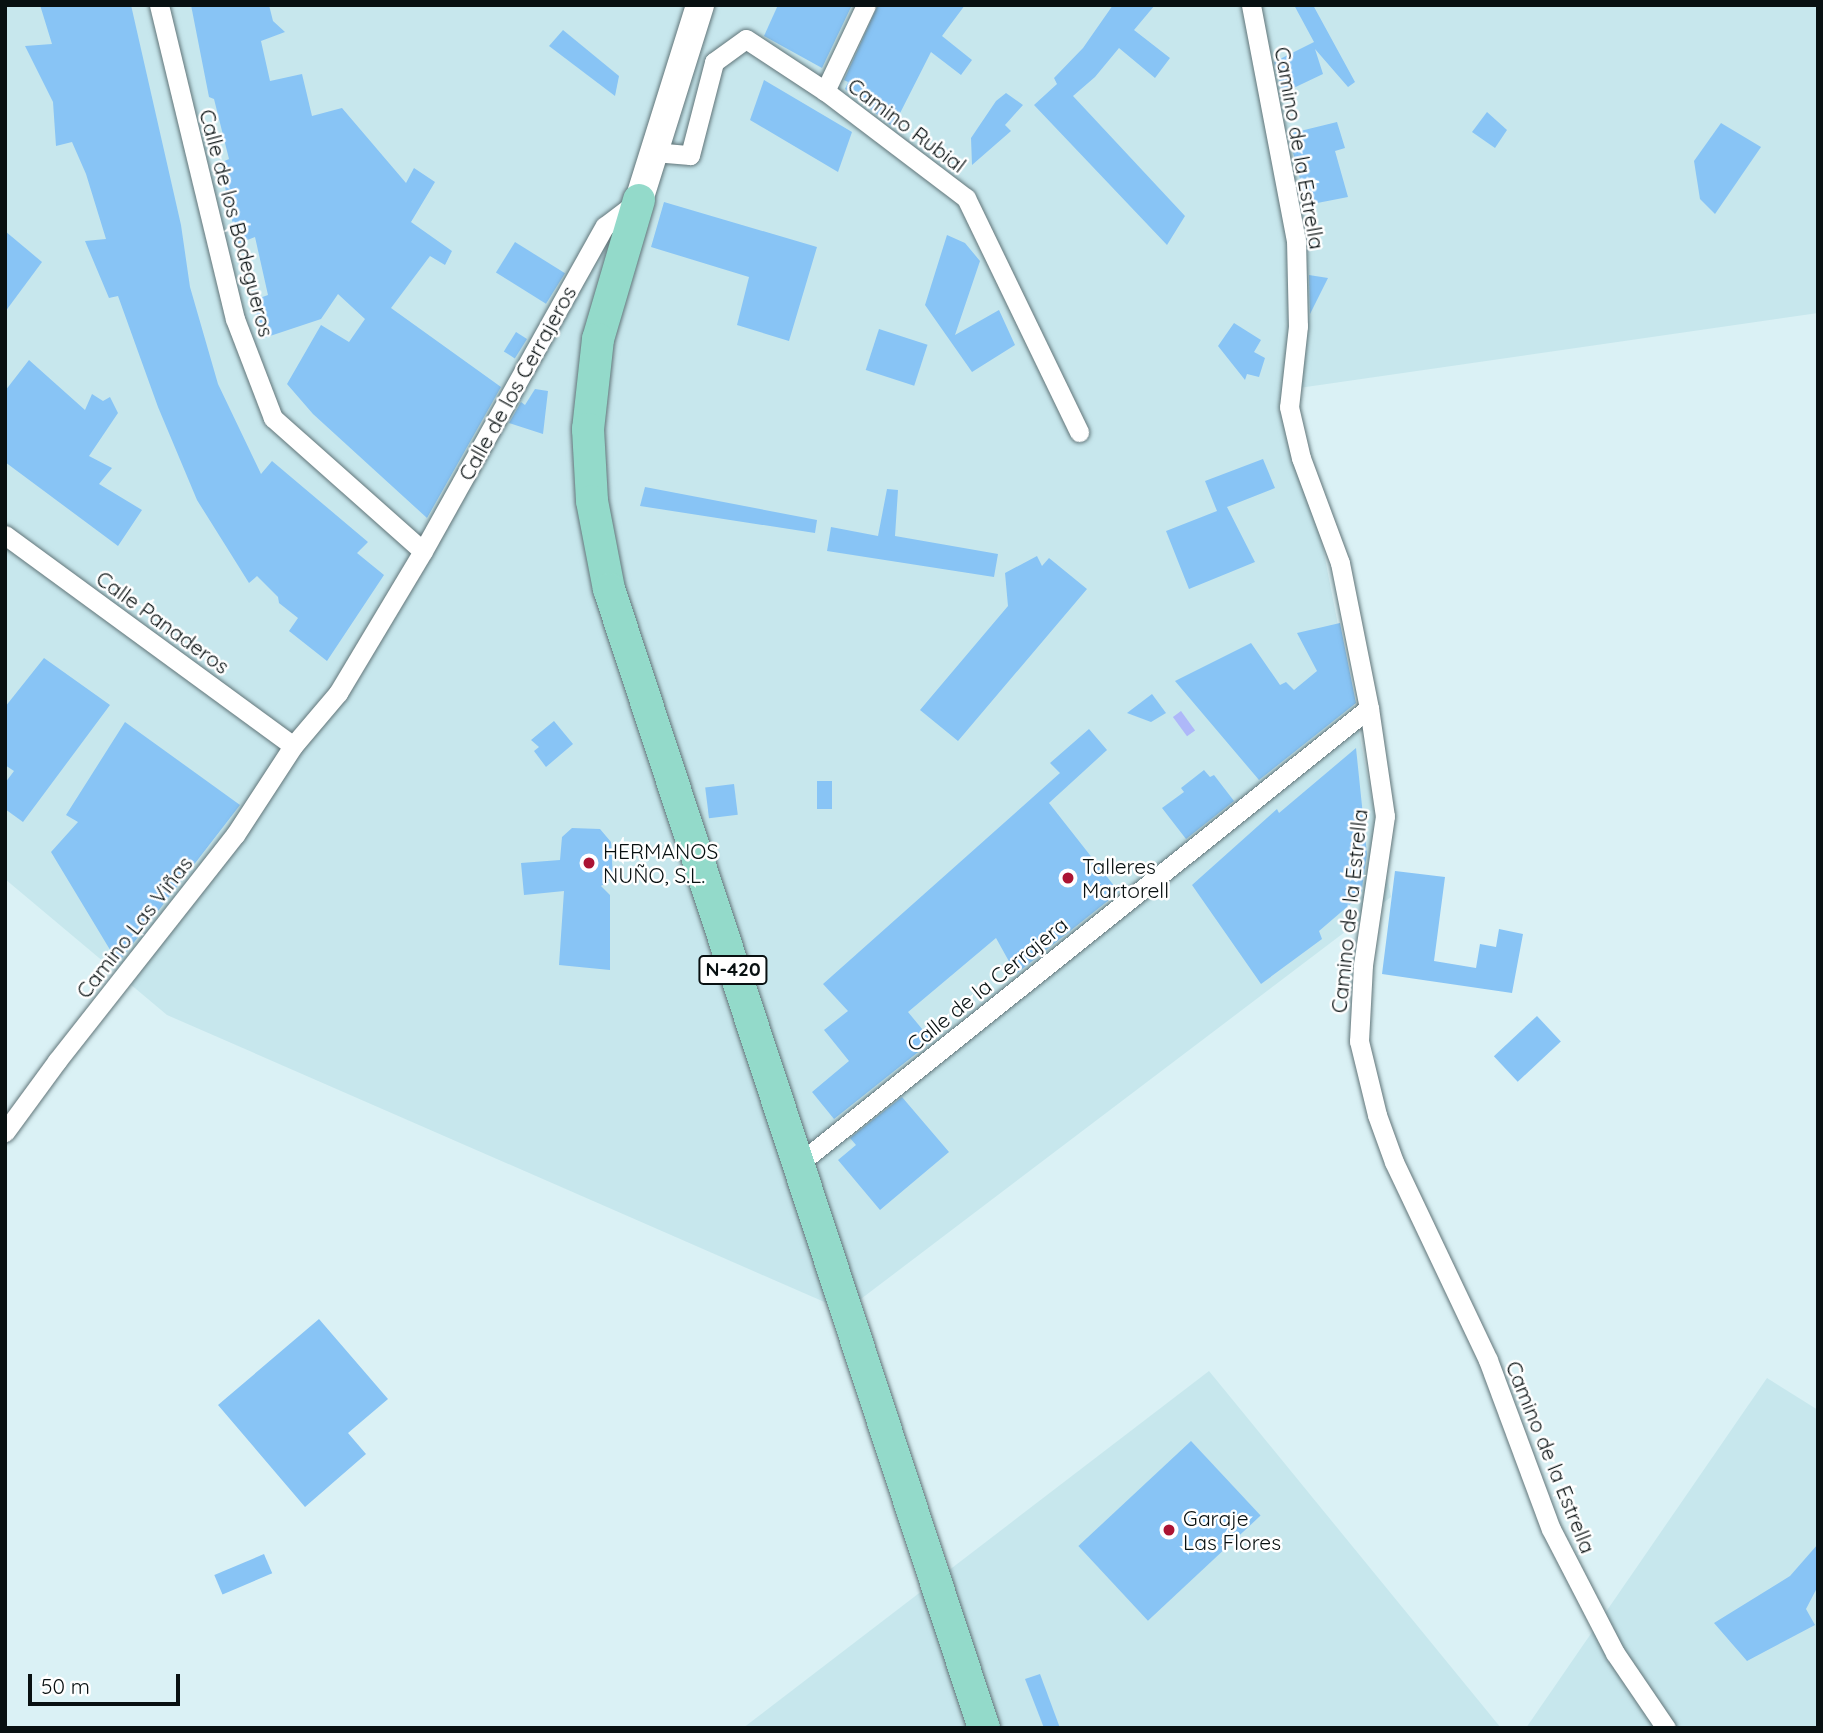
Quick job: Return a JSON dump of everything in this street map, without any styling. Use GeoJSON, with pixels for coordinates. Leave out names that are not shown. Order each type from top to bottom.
{"type":"FeatureCollection","features":[{"type":"Feature","properties":{"kind":"highway","name":"N-420"},"geometry":{"type":"LineString","coordinates":[[639,200],[598,339],[588,429],[592,501],[609,589],[984,1728]]}},
{"type":"Feature","properties":{"kind":"main road"},"geometry":{"type":"LineString","coordinates":[[639,200],[700,5]]}},
{"type":"Feature","properties":{"kind":"street","name":"Calle de los Bodegueros"},"geometry":{"type":"LineString","coordinates":[[159,5],[235,319],[273,418],[424,551]]}},
{"type":"Feature","properties":{"kind":"street"},"geometry":{"type":"LineString","coordinates":[[825,91],[866,5]]}},
{"type":"Feature","properties":{"kind":"street","name":"Camino de la Estrella"},"geometry":{"type":"LineString","coordinates":[[1251,5],[1296,240],[1298,326],[1289,407],[1301,458],[1340,563],[1369,708],[1385,816],[1363,965],[1359,1041],[1377,1115],[1394,1162],[1488,1360],[1552,1529],[1615,1653],[1666,1728]]}},
{"type":"Feature","properties":{"kind":"street","name":"Camino Rubial"},"geometry":{"type":"LineString","coordinates":[[654,152],[690,155],[714,62],[746,39],[825,91],[966,198],[1080,432]]}},
{"type":"Feature","properties":{"kind":"street","name":"Calle de los Cerrajeros"},"geometry":{"type":"LineString","coordinates":[[293,746],[338,693],[424,551],[605,226],[639,200]]}},
{"type":"Feature","properties":{"kind":"street","name":"Calle Panaderos"},"geometry":{"type":"LineString","coordinates":[[5,535],[293,746]]}},
{"type":"Feature","properties":{"kind":"street","name":"Calle de la Cerrajera"},"geometry":{"type":"LineString","coordinates":[[797,1165],[1369,708]]}},
{"type":"Feature","properties":{"kind":"street","name":"Camino Las Viñas"},"geometry":{"type":"LineString","coordinates":[[5,1132],[57,1061],[235,835],[293,746]]}},
{"type":"Feature","properties":{"kind":"shaded area"},"geometry":{"type":"Polygon","coordinates":[[[5,5],[1818,5],[1818,313],[1292,389],[1391,897],[845,1311],[167,1015],[5,879],[5,5]]]}},
{"type":"Feature","properties":{"kind":"shaded area"},"geometry":{"type":"Polygon","coordinates":[[[1209,1371],[1501,1728],[743,1728],[1209,1371]]]}},
{"type":"Feature","properties":{"kind":"shaded area"},"geometry":{"type":"Polygon","coordinates":[[[1767,1378],[1818,1410],[1818,1728],[1526,1728],[1767,1378]]]}},
{"type":"Feature","properties":{"kind":"water"},"geometry":{"type":"Polygon","coordinates":[[[1181,711],[1195,730],[1187,736],[1173,717],[1181,711]]]}},
{"type":"Feature","properties":{"kind":"building"},"geometry":{"type":"Polygon","coordinates":[[[40,5],[131,5],[181,225],[190,287],[218,384],[261,474],[272,461],[368,542],[357,553],[384,575],[327,661],[289,631],[298,618],[279,603],[278,597],[257,576],[249,583],[197,500],[158,407],[118,296],[109,298],[85,241],[106,239],[86,174],[72,142],[56,146],[53,102],[25,46],[52,44],[40,5]]]}},
{"type":"Feature","properties":{"kind":"building"},"geometry":{"type":"Polygon","coordinates":[[[191,5],[269,5],[273,21],[285,32],[261,41],[270,81],[302,74],[312,116],[342,108],[406,183],[414,168],[435,182],[411,222],[452,251],[445,265],[430,256],[391,308],[501,387],[427,518],[313,414],[287,384],[321,325],[349,342],[365,319],[338,294],[321,319],[261,339],[254,300],[268,295],[255,237],[237,244],[220,163],[229,159],[214,99],[209,97],[191,5]]]}},
{"type":"Feature","properties":{"kind":"building"},"geometry":{"type":"Polygon","coordinates":[[[778,5],[852,5],[822,68],[764,36],[778,5]]]}},
{"type":"Feature","properties":{"kind":"building"},"geometry":{"type":"Polygon","coordinates":[[[878,5],[965,5],[942,36],[972,60],[961,75],[931,52],[893,127],[845,89],[848,82],[844,80],[878,5]]]}},
{"type":"Feature","properties":{"kind":"building"},"geometry":{"type":"Polygon","coordinates":[[[1113,5],[1155,5],[1134,30],[1170,58],[1155,78],[1119,48],[1095,77],[1073,96],[1185,216],[1167,245],[1034,105],[1057,84],[1054,78],[1083,48],[1113,5]]]}},
{"type":"Feature","properties":{"kind":"building"},"geometry":{"type":"Polygon","coordinates":[[[1294,5],[1313,5],[1355,82],[1348,87],[1315,49],[1323,74],[1283,93],[1274,62],[1314,42],[1294,5]]]}},
{"type":"Feature","properties":{"kind":"building"},"geometry":{"type":"Polygon","coordinates":[[[563,30],[619,76],[615,96],[549,46],[563,30]]]}},
{"type":"Feature","properties":{"kind":"building"},"geometry":{"type":"Polygon","coordinates":[[[764,80],[852,132],[838,172],[750,120],[764,80]]]}},
{"type":"Feature","properties":{"kind":"building"},"geometry":{"type":"Polygon","coordinates":[[[1006,93],[1023,105],[1005,125],[1011,131],[972,165],[971,138],[996,101],[1006,93]]]}},
{"type":"Feature","properties":{"kind":"building"},"geometry":{"type":"Polygon","coordinates":[[[1487,112],[1507,130],[1495,148],[1472,132],[1487,112]]]}},
{"type":"Feature","properties":{"kind":"building"},"geometry":{"type":"Polygon","coordinates":[[[1337,122],[1345,148],[1335,151],[1348,197],[1307,205],[1288,134],[1337,122]]]}},
{"type":"Feature","properties":{"kind":"building"},"geometry":{"type":"Polygon","coordinates":[[[1721,123],[1761,147],[1715,214],[1700,199],[1694,161],[1721,123]]]}},
{"type":"Feature","properties":{"kind":"building"},"geometry":{"type":"Polygon","coordinates":[[[664,202],[817,247],[789,341],[737,325],[749,277],[651,247],[664,202]]]}},
{"type":"Feature","properties":{"kind":"building"},"geometry":{"type":"Polygon","coordinates":[[[5,231],[42,262],[5,312],[5,231]]]}},
{"type":"Feature","properties":{"kind":"building"},"geometry":{"type":"Polygon","coordinates":[[[947,235],[965,243],[980,261],[955,335],[999,310],[1015,345],[972,372],[925,305],[947,235]]]}},
{"type":"Feature","properties":{"kind":"building"},"geometry":{"type":"Polygon","coordinates":[[[515,242],[565,273],[546,304],[496,273],[515,242]]]}},
{"type":"Feature","properties":{"kind":"building"},"geometry":{"type":"Polygon","coordinates":[[[1309,275],[1328,278],[1310,314],[1309,275]]]}},
{"type":"Feature","properties":{"kind":"building"},"geometry":{"type":"Polygon","coordinates":[[[1234,323],[1261,340],[1254,352],[1265,358],[1259,377],[1247,374],[1245,380],[1218,346],[1234,323]]]}},
{"type":"Feature","properties":{"kind":"building"},"geometry":{"type":"Polygon","coordinates":[[[879,329],[928,345],[914,386],[866,370],[879,329]]]}},
{"type":"Feature","properties":{"kind":"building"},"geometry":{"type":"Polygon","coordinates":[[[516,332],[527,339],[515,358],[504,352],[516,332]]]}},
{"type":"Feature","properties":{"kind":"building"},"geometry":{"type":"Polygon","coordinates":[[[29,360],[85,410],[92,394],[103,401],[110,397],[118,413],[89,456],[112,468],[99,484],[142,510],[118,546],[5,462],[5,391],[29,360]]]}},
{"type":"Feature","properties":{"kind":"building"},"geometry":{"type":"Polygon","coordinates":[[[535,389],[548,391],[543,434],[509,423],[521,402],[525,405],[535,389]]]}},
{"type":"Feature","properties":{"kind":"building"},"geometry":{"type":"Polygon","coordinates":[[[1263,459],[1275,488],[1227,507],[1255,562],[1189,589],[1166,531],[1217,511],[1205,481],[1263,459]]]}},
{"type":"Feature","properties":{"kind":"building"},"geometry":{"type":"Polygon","coordinates":[[[645,487],[817,520],[815,533],[640,506],[645,487]]]}},
{"type":"Feature","properties":{"kind":"building"},"geometry":{"type":"Polygon","coordinates":[[[887,489],[898,490],[895,536],[998,554],[994,577],[827,551],[831,527],[878,536],[887,489]]]}},
{"type":"Feature","properties":{"kind":"building"},"geometry":{"type":"Polygon","coordinates":[[[1037,556],[1042,566],[1049,558],[1087,589],[958,741],[920,710],[1008,606],[1005,573],[1037,556]]]}},
{"type":"Feature","properties":{"kind":"building"},"geometry":{"type":"Polygon","coordinates":[[[1340,623],[1356,703],[1259,780],[1175,681],[1251,643],[1280,685],[1286,682],[1294,690],[1317,671],[1297,633],[1340,623]]]}},
{"type":"Feature","properties":{"kind":"building"},"geometry":{"type":"Polygon","coordinates":[[[44,658],[110,705],[23,822],[5,809],[5,783],[14,771],[5,765],[5,707],[44,658]]]}},
{"type":"Feature","properties":{"kind":"building"},"geometry":{"type":"Polygon","coordinates":[[[1152,694],[1166,713],[1151,722],[1127,713],[1152,694]]]}},
{"type":"Feature","properties":{"kind":"building"},"geometry":{"type":"Polygon","coordinates":[[[554,721],[573,744],[546,767],[534,751],[539,747],[531,740],[554,721]]]}},
{"type":"Feature","properties":{"kind":"building"},"geometry":{"type":"Polygon","coordinates":[[[125,722],[240,805],[118,963],[51,852],[78,822],[66,815],[125,722]]]}},
{"type":"Feature","properties":{"kind":"building"},"geometry":{"type":"Polygon","coordinates":[[[1089,729],[1107,750],[1049,803],[1119,892],[1016,974],[996,938],[908,1012],[932,1041],[834,1119],[812,1092],[849,1061],[824,1030],[848,1011],[823,984],[1060,773],[1050,763],[1089,729]]]}},
{"type":"Feature","properties":{"kind":"building"},"geometry":{"type":"Polygon","coordinates":[[[1356,748],[1367,854],[1361,895],[1319,931],[1322,939],[1261,984],[1192,885],[1277,809],[1279,813],[1356,748]]]}},
{"type":"Feature","properties":{"kind":"building"},"geometry":{"type":"Polygon","coordinates":[[[1204,770],[1210,777],[1214,775],[1234,801],[1186,839],[1162,808],[1184,792],[1181,788],[1204,770]]]}},
{"type":"Feature","properties":{"kind":"building"},"geometry":{"type":"Polygon","coordinates":[[[817,781],[832,781],[832,809],[817,809],[817,781]]]}},
{"type":"Feature","properties":{"kind":"building"},"geometry":{"type":"Polygon","coordinates":[[[734,784],[738,815],[709,818],[705,788],[734,784]]]}},
{"type":"Feature","properties":{"kind":"building"},"geometry":{"type":"Polygon","coordinates":[[[572,828],[600,829],[611,842],[613,878],[601,886],[610,895],[610,970],[559,965],[564,891],[524,895],[521,863],[560,860],[562,837],[572,828]]]}},
{"type":"Feature","properties":{"kind":"building"},"geometry":{"type":"Polygon","coordinates":[[[1395,871],[1445,877],[1434,961],[1476,968],[1480,944],[1496,947],[1499,929],[1523,934],[1512,993],[1382,974],[1395,871]]]}},
{"type":"Feature","properties":{"kind":"building"},"geometry":{"type":"Polygon","coordinates":[[[1537,1016],[1561,1042],[1518,1082],[1494,1056],[1537,1016]]]}},
{"type":"Feature","properties":{"kind":"building"},"geometry":{"type":"Polygon","coordinates":[[[902,1097],[949,1152],[880,1210],[838,1160],[856,1145],[850,1138],[902,1097]]]}},
{"type":"Feature","properties":{"kind":"building"},"geometry":{"type":"Polygon","coordinates":[[[319,1319],[388,1399],[348,1433],[366,1454],[305,1507],[218,1405],[319,1319]]]}},
{"type":"Feature","properties":{"kind":"building","name":"Garaje Las Flores"},"geometry":{"type":"Polygon","coordinates":[[[1191,1441],[1261,1516],[1148,1621],[1078,1546],[1191,1441]]]}},
{"type":"Feature","properties":{"kind":"building"},"geometry":{"type":"Polygon","coordinates":[[[1818,1544],[1818,1586],[1806,1609],[1815,1625],[1747,1661],[1714,1623],[1790,1576],[1818,1544]]]}},
{"type":"Feature","properties":{"kind":"building"},"geometry":{"type":"Polygon","coordinates":[[[264,1554],[272,1573],[222,1594],[214,1575],[264,1554]]]}},
{"type":"Feature","properties":{"kind":"building"},"geometry":{"type":"Polygon","coordinates":[[[1040,1674],[1060,1728],[1044,1728],[1025,1679],[1040,1674]]]}},
{"type":"Feature","properties":{"kind":"place","name":"HERMANOS NUÑO, S.L."},"geometry":{"type":"Point","coordinates":[589,863]}},
{"type":"Feature","properties":{"kind":"place","name":"Talleres Martorell"},"geometry":{"type":"Point","coordinates":[1068,878]}},
{"type":"Feature","properties":{"kind":"place","name":"Garaje Las Flores"},"geometry":{"type":"Point","coordinates":[1169,1530]}}]}
